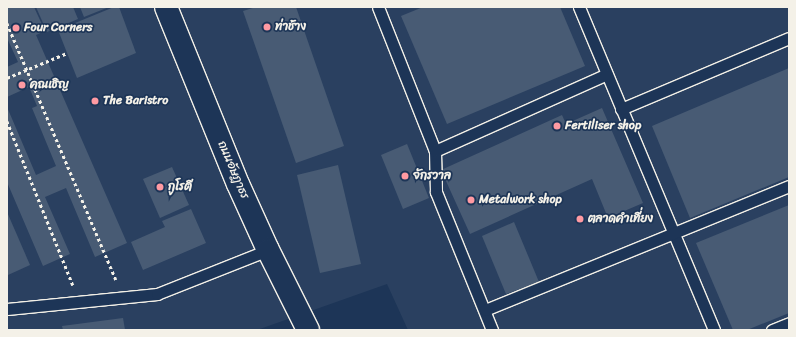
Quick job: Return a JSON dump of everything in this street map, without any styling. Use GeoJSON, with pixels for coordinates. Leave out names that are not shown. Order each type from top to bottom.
{"type":"FeatureCollection","features":[{"type":"Feature","properties":{"kind":"street","name":"ถนนอัษฎาธร"},"geometry":{"type":"LineString","coordinates":[[166,7],[268,250],[308,330]]}},
{"type":"Feature","properties":{"kind":"lane"},"geometry":{"type":"LineString","coordinates":[[378,7],[435,152],[436,192],[492,330]]}},
{"type":"Feature","properties":{"kind":"lane"},"geometry":{"type":"LineString","coordinates":[[579,7],[714,330]]}},
{"type":"Feature","properties":{"kind":"lane"},"geometry":{"type":"LineString","coordinates":[[621,109],[789,38]]}},
{"type":"Feature","properties":{"kind":"lane"},"geometry":{"type":"LineString","coordinates":[[435,152],[607,74]]}},
{"type":"Feature","properties":{"kind":"lane"},"geometry":{"type":"LineString","coordinates":[[485,310],[789,186]]}},
{"type":"Feature","properties":{"kind":"lane"},"geometry":{"type":"LineString","coordinates":[[7,309],[157,294],[268,250]]}},
{"type":"Feature","properties":{"kind":"lane"},"geometry":{"type":"LineString","coordinates":[[772,330],[789,323]]}},
{"type":"Feature","properties":{"kind":"path"},"geometry":{"type":"LineString","coordinates":[[7,23],[123,297]]}},
{"type":"Feature","properties":{"kind":"path"},"geometry":{"type":"LineString","coordinates":[[7,78],[67,54]]}},
{"type":"Feature","properties":{"kind":"path"},"geometry":{"type":"LineString","coordinates":[[7,121],[80,302]]}},
{"type":"Feature","properties":{"kind":"shaded area"},"geometry":{"type":"Polygon","coordinates":[[[7,7],[789,7],[789,330],[408,330],[387,284],[257,330],[7,330],[7,7]]]}},
{"type":"Feature","properties":{"kind":"building"},"geometry":{"type":"Polygon","coordinates":[[[7,7],[34,7],[45,31],[36,35],[127,243],[95,257],[66,188],[45,197],[70,254],[43,266],[7,182],[7,107],[36,175],[56,166],[32,108],[37,106],[29,87],[7,97],[7,67],[18,62],[7,38],[7,7]]]}},
{"type":"Feature","properties":{"kind":"building"},"geometry":{"type":"Polygon","coordinates":[[[36,7],[73,7],[78,19],[47,32],[36,7]]]}},
{"type":"Feature","properties":{"kind":"building"},"geometry":{"type":"Polygon","coordinates":[[[80,7],[109,7],[84,17],[80,7]]]}},
{"type":"Feature","properties":{"kind":"building"},"geometry":{"type":"Polygon","coordinates":[[[114,7],[119,7],[136,53],[77,78],[58,30],[114,7]]]}},
{"type":"Feature","properties":{"kind":"building"},"geometry":{"type":"Polygon","coordinates":[[[256,7],[296,7],[344,146],[296,163],[243,11],[256,7]]]}},
{"type":"Feature","properties":{"kind":"building"},"geometry":{"type":"Polygon","coordinates":[[[423,7],[560,7],[585,66],[447,124],[401,16],[423,7]]]}},
{"type":"Feature","properties":{"kind":"building"},"geometry":{"type":"Polygon","coordinates":[[[789,68],[789,177],[690,218],[652,126],[789,68]]]}},
{"type":"Feature","properties":{"kind":"building"},"geometry":{"type":"Polygon","coordinates":[[[602,108],[643,203],[608,218],[592,179],[470,234],[441,170],[562,115],[566,124],[602,108]]]}},
{"type":"Feature","properties":{"kind":"building","name":"จักรวาล"},"geometry":{"type":"Polygon","coordinates":[[[407,144],[429,198],[403,209],[381,155],[407,144]]]}},
{"type":"Feature","properties":{"kind":"building"},"geometry":{"type":"Polygon","coordinates":[[[338,165],[361,264],[320,273],[297,175],[338,165]]]}},
{"type":"Feature","properties":{"kind":"building"},"geometry":{"type":"Polygon","coordinates":[[[172,167],[189,205],[160,218],[143,179],[172,167]]]}},
{"type":"Feature","properties":{"kind":"building"},"geometry":{"type":"Polygon","coordinates":[[[789,205],[789,313],[747,330],[733,330],[696,243],[789,205]]]}},
{"type":"Feature","properties":{"kind":"building"},"geometry":{"type":"Polygon","coordinates":[[[191,209],[206,243],[143,270],[131,242],[165,227],[162,221],[191,209]]]}},
{"type":"Feature","properties":{"kind":"building"},"geometry":{"type":"Polygon","coordinates":[[[7,212],[30,265],[8,275],[7,274],[7,212]]]}},
{"type":"Feature","properties":{"kind":"building"},"geometry":{"type":"Polygon","coordinates":[[[514,222],[539,282],[506,294],[482,236],[514,222]]]}},
{"type":"Feature","properties":{"kind":"building"},"geometry":{"type":"Polygon","coordinates":[[[123,318],[125,330],[63,330],[62,326],[123,318]]]}},
{"type":"Feature","properties":{"kind":"place","name":"ท่าช้าง"},"geometry":{"type":"Point","coordinates":[267,27]}},
{"type":"Feature","properties":{"kind":"place","name":"Four Corners"},"geometry":{"type":"Point","coordinates":[16,28]}},
{"type":"Feature","properties":{"kind":"place","name":"คณเชิญ"},"geometry":{"type":"Point","coordinates":[22,85]}},
{"type":"Feature","properties":{"kind":"place","name":"The Baristro"},"geometry":{"type":"Point","coordinates":[95,101]}},
{"type":"Feature","properties":{"kind":"place","name":"Fertiliser shop"},"geometry":{"type":"Point","coordinates":[557,126]}},
{"type":"Feature","properties":{"kind":"place","name":"จักรวาล"},"geometry":{"type":"Point","coordinates":[405,176]}},
{"type":"Feature","properties":{"kind":"place","name":"กูโรตี"},"geometry":{"type":"Point","coordinates":[160,187]}},
{"type":"Feature","properties":{"kind":"place","name":"Metalwork shop"},"geometry":{"type":"Point","coordinates":[471,200]}},
{"type":"Feature","properties":{"kind":"place","name":"ตลาดคำเที่ยง"},"geometry":{"type":"Point","coordinates":[580,219]}}]}
